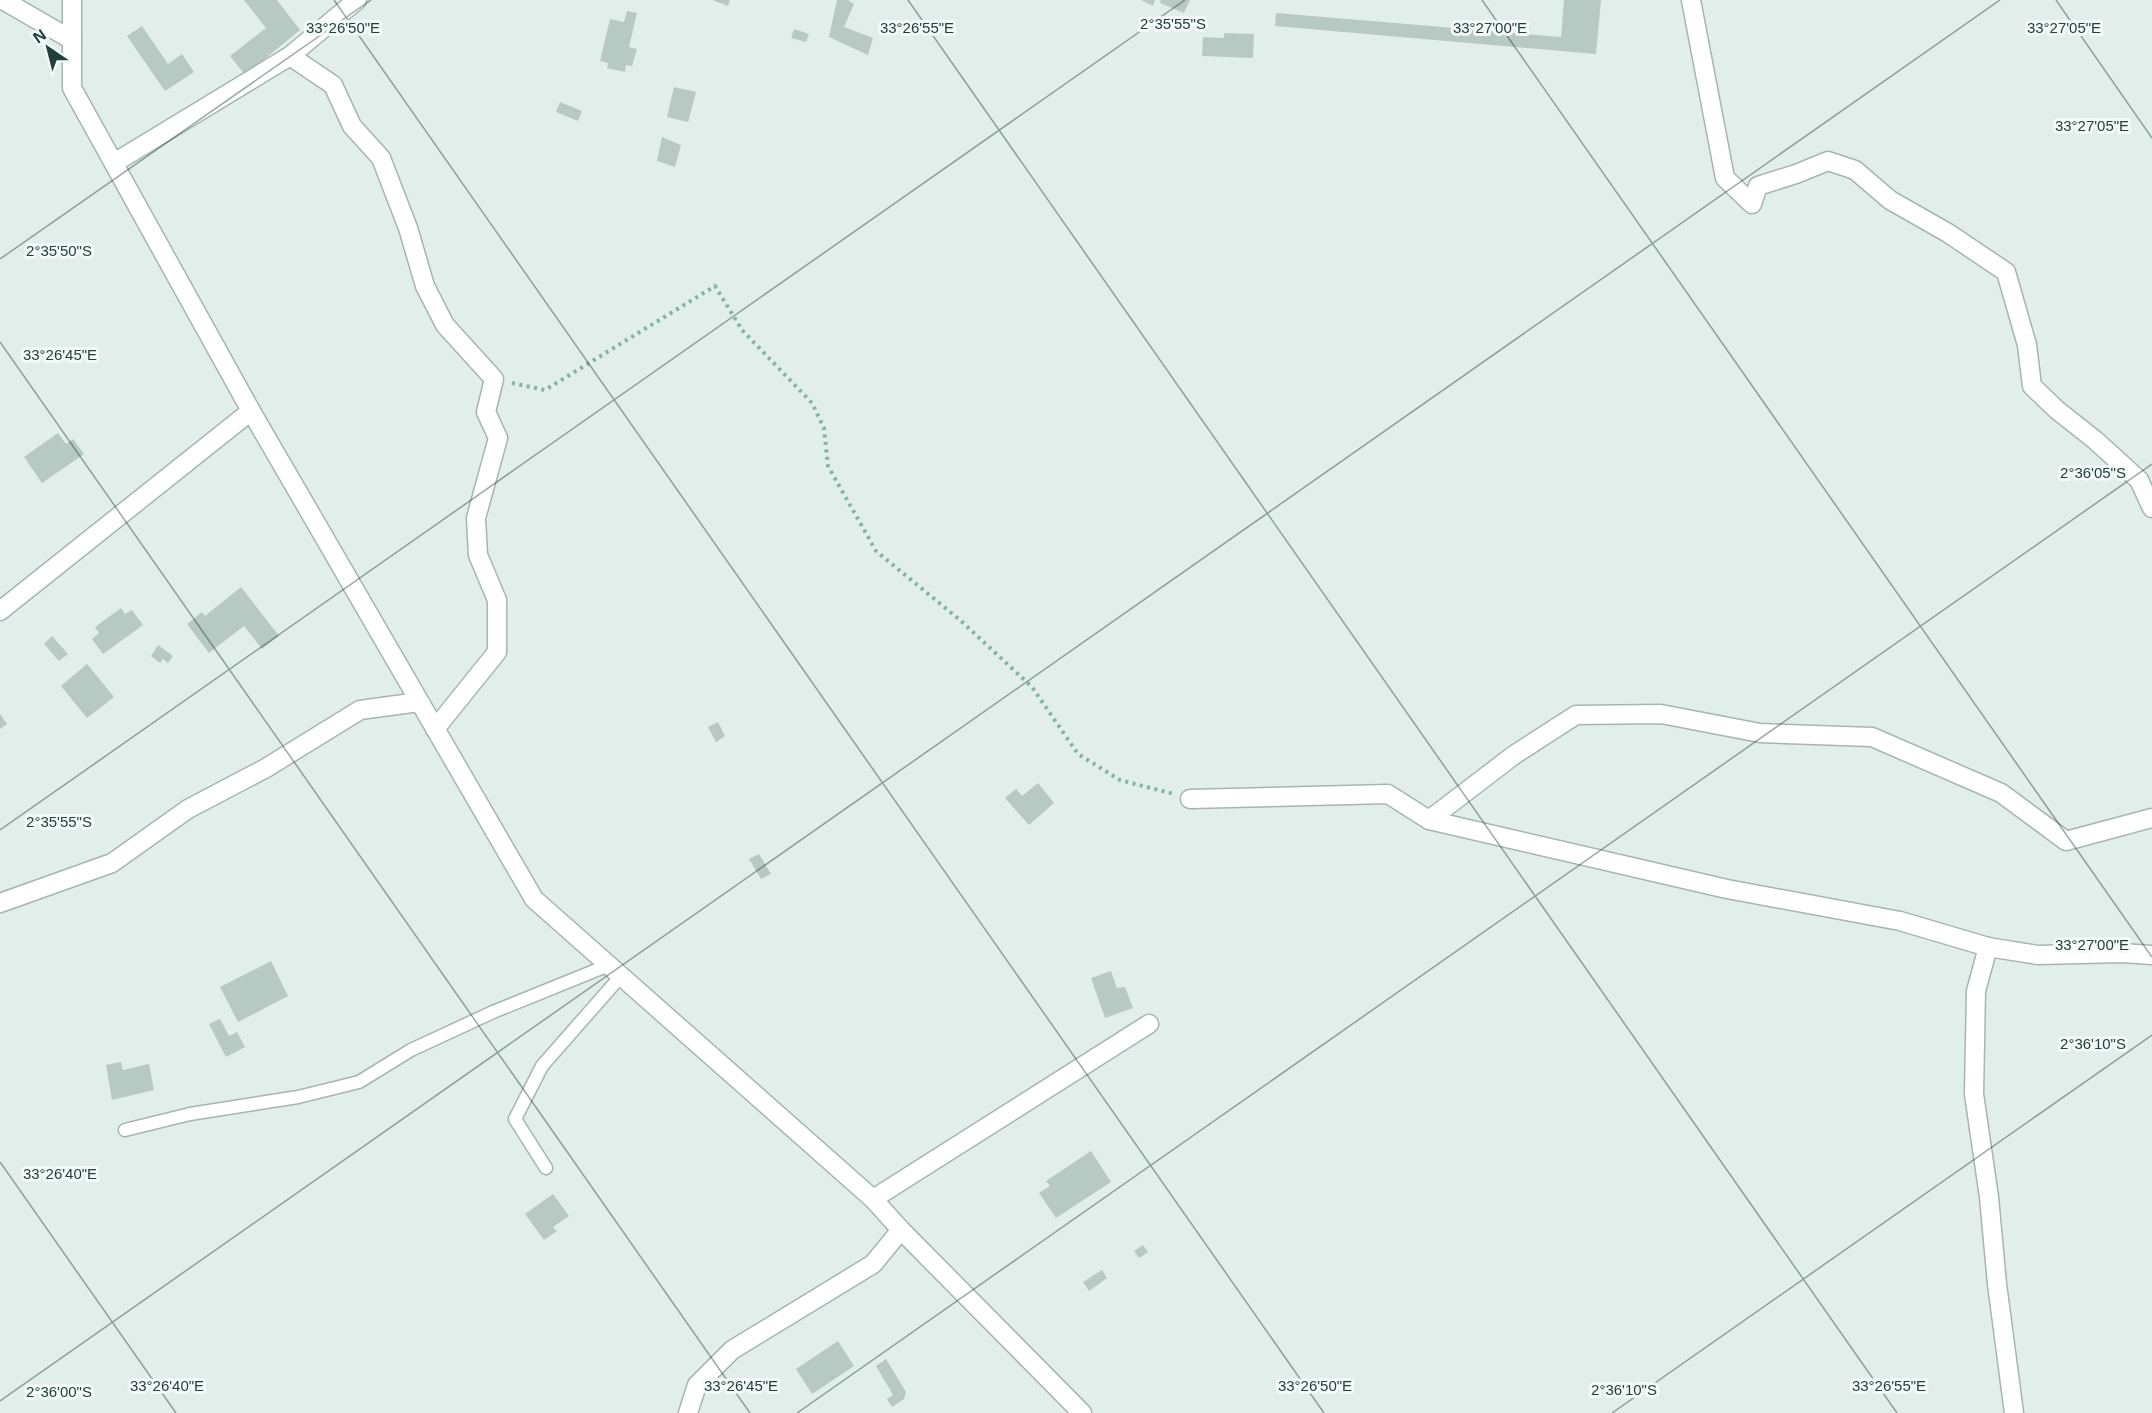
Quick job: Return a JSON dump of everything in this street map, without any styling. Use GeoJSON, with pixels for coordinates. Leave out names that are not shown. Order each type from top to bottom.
{"type":"FeatureCollection","features":[{"type":"Feature","properties":{"kind":"street"},"geometry":{"type":"LineString","coordinates":[[3,0],[72,40]]}},
{"type":"Feature","properties":{"kind":"street"},"geometry":{"type":"LineString","coordinates":[[72,0],[72,88],[251,411],[534,899],[873,1199],[1082,1413]]}},
{"type":"Feature","properties":{"kind":"street"},"geometry":{"type":"LineString","coordinates":[[114,163],[290,56],[357,0]]}},
{"type":"Feature","properties":{"kind":"street"},"geometry":{"type":"LineString","coordinates":[[1692,0],[1725,178],[1752,204],[1758,186],[1828,161],[1855,170],[1890,200],[1948,233],[2006,272],[2027,345],[2032,386],[2139,480],[2152,508]]}},
{"type":"Feature","properties":{"kind":"street"},"geometry":{"type":"LineString","coordinates":[[290,56],[333,85],[352,126],[381,158],[408,228],[425,286],[446,325],[494,379],[486,412],[498,438],[476,518],[478,555],[497,600],[497,652],[435,729]]}},
{"type":"Feature","properties":{"kind":"street"},"geometry":{"type":"LineString","coordinates":[[0,611],[251,411]]}},
{"type":"Feature","properties":{"kind":"street"},"geometry":{"type":"LineString","coordinates":[[0,903],[112,864],[188,809],[266,768],[360,710],[419,702]]}},
{"type":"Feature","properties":{"kind":"street"},"geometry":{"type":"LineString","coordinates":[[1429,820],[1514,755],[1576,715],[1661,714],[1760,733],[1872,737],[2001,794],[2066,841],[2152,818]]}},
{"type":"Feature","properties":{"kind":"street"},"geometry":{"type":"LineString","coordinates":[[1190,799],[1388,794],[1429,820],[1727,889],[1900,921],[1988,947],[2038,955],[2122,953],[2152,955]]}},
{"type":"Feature","properties":{"kind":"street"},"geometry":{"type":"LineString","coordinates":[[1988,947],[1976,991],[1974,1094],[1989,1197],[1997,1284],[2014,1413]]}},
{"type":"Feature","properties":{"kind":"street"},"geometry":{"type":"LineString","coordinates":[[873,1199],[1149,1024]]}},
{"type":"Feature","properties":{"kind":"street"},"geometry":{"type":"LineString","coordinates":[[688,1413],[698,1384],[732,1350],[873,1264],[901,1230]]}},
{"type":"Feature","properties":{"kind":"lane"},"geometry":{"type":"LineString","coordinates":[[125,1130],[190,1114],[298,1097],[359,1082],[421,1045],[493,1011],[615,970]]}},
{"type":"Feature","properties":{"kind":"lane"},"geometry":{"type":"LineString","coordinates":[[546,1168],[515,1119],[542,1066],[615,970]]}},
{"type":"Feature","properties":{"kind":"path"},"geometry":{"type":"LineString","coordinates":[[494,379],[545,390],[715,286],[742,330],[812,403],[824,428],[828,466],[876,551],[960,620],[1032,687],[1078,754],[1120,780],[1190,799]]}},
{"type":"Feature","properties":{"kind":"building"},"geometry":{"type":"Polygon","coordinates":[[[244,0],[277,0],[300,30],[245,75],[230,56],[266,28],[244,0]]]}},
{"type":"Feature","properties":{"kind":"building"},"geometry":{"type":"Polygon","coordinates":[[[712,0],[730,0],[728,6],[712,0]]]}},
{"type":"Feature","properties":{"kind":"building"},"geometry":{"type":"Polygon","coordinates":[[[837,0],[848,0],[854,4],[844,27],[873,38],[868,55],[829,37],[837,0]]]}},
{"type":"Feature","properties":{"kind":"building"},"geometry":{"type":"Polygon","coordinates":[[[1141,0],[1155,0],[1153,6],[1141,0]]]}},
{"type":"Feature","properties":{"kind":"building"},"geometry":{"type":"Polygon","coordinates":[[[1161,0],[1190,0],[1184,13],[1160,3],[1161,0]]]}},
{"type":"Feature","properties":{"kind":"building"},"geometry":{"type":"Polygon","coordinates":[[[1564,0],[1601,0],[1596,54],[1275,26],[1276,13],[1561,37],[1564,0]]]}},
{"type":"Feature","properties":{"kind":"building"},"geometry":{"type":"Polygon","coordinates":[[[627,11],[637,13],[629,47],[637,49],[632,66],[626,65],[625,72],[607,68],[608,63],[600,61],[610,19],[624,22],[627,11]]]}},
{"type":"Feature","properties":{"kind":"building"},"geometry":{"type":"Polygon","coordinates":[[[142,26],[168,64],[182,54],[194,72],[165,91],[127,36],[142,26]]]}},
{"type":"Feature","properties":{"kind":"building"},"geometry":{"type":"Polygon","coordinates":[[[794,29],[809,34],[806,42],[791,38],[794,29]]]}},
{"type":"Feature","properties":{"kind":"building"},"geometry":{"type":"Polygon","coordinates":[[[1224,33],[1254,34],[1253,58],[1202,56],[1203,37],[1224,38],[1224,33]]]}},
{"type":"Feature","properties":{"kind":"building"},"geometry":{"type":"Polygon","coordinates":[[[674,87],[696,92],[688,122],[667,117],[674,87]]]}},
{"type":"Feature","properties":{"kind":"building"},"geometry":{"type":"Polygon","coordinates":[[[560,102],[582,111],[578,121],[556,112],[560,102]]]}},
{"type":"Feature","properties":{"kind":"building"},"geometry":{"type":"Polygon","coordinates":[[[662,137],[681,145],[675,167],[657,161],[662,137]]]}},
{"type":"Feature","properties":{"kind":"building"},"geometry":{"type":"Polygon","coordinates":[[[58,433],[66,444],[73,439],[84,454],[42,483],[24,457],[58,433]]]}},
{"type":"Feature","properties":{"kind":"building"},"geometry":{"type":"Polygon","coordinates":[[[241,587],[279,636],[262,649],[244,626],[209,653],[187,624],[202,612],[205,616],[241,587]]]}},
{"type":"Feature","properties":{"kind":"building"},"geometry":{"type":"Polygon","coordinates":[[[121,608],[125,614],[132,610],[143,625],[103,654],[92,639],[99,633],[95,627],[121,608]]]}},
{"type":"Feature","properties":{"kind":"building"},"geometry":{"type":"Polygon","coordinates":[[[52,636],[68,654],[59,661],[44,644],[52,636]]]}},
{"type":"Feature","properties":{"kind":"building"},"geometry":{"type":"Polygon","coordinates":[[[158,645],[173,656],[168,663],[163,659],[160,663],[151,656],[158,645]]]}},
{"type":"Feature","properties":{"kind":"building"},"geometry":{"type":"Polygon","coordinates":[[[87,664],[114,697],[87,718],[61,686],[87,664]]]}},
{"type":"Feature","properties":{"kind":"building"},"geometry":{"type":"Polygon","coordinates":[[[0,714],[7,724],[0,729],[0,714]]]}},
{"type":"Feature","properties":{"kind":"building"},"geometry":{"type":"Polygon","coordinates":[[[718,722],[725,736],[716,742],[708,727],[718,722]]]}},
{"type":"Feature","properties":{"kind":"building"},"geometry":{"type":"Polygon","coordinates":[[[1038,783],[1054,803],[1029,825],[1005,798],[1016,789],[1022,796],[1038,783]]]}},
{"type":"Feature","properties":{"kind":"building"},"geometry":{"type":"Polygon","coordinates":[[[759,854],[771,874],[761,879],[749,859],[759,854]]]}},
{"type":"Feature","properties":{"kind":"building"},"geometry":{"type":"Polygon","coordinates":[[[271,961],[288,996],[238,1022],[220,987],[271,961]]]}},
{"type":"Feature","properties":{"kind":"building"},"geometry":{"type":"Polygon","coordinates":[[[1111,971],[1117,988],[1125,987],[1133,1008],[1105,1018],[1091,978],[1111,971]]]}},
{"type":"Feature","properties":{"kind":"building"},"geometry":{"type":"Polygon","coordinates":[[[220,1019],[229,1036],[237,1032],[245,1047],[226,1057],[209,1024],[220,1019]]]}},
{"type":"Feature","properties":{"kind":"building"},"geometry":{"type":"Polygon","coordinates":[[[121,1062],[123,1070],[149,1064],[154,1090],[112,1100],[106,1065],[121,1062]]]}},
{"type":"Feature","properties":{"kind":"building"},"geometry":{"type":"Polygon","coordinates":[[[1091,1151],[1111,1182],[1056,1218],[1039,1193],[1050,1186],[1046,1181],[1091,1151]]]}},
{"type":"Feature","properties":{"kind":"building"},"geometry":{"type":"Polygon","coordinates":[[[553,1194],[569,1216],[553,1227],[557,1231],[544,1240],[525,1214],[553,1194]]]}},
{"type":"Feature","properties":{"kind":"building"},"geometry":{"type":"Polygon","coordinates":[[[1143,1245],[1148,1252],[1139,1258],[1134,1251],[1143,1245]]]}},
{"type":"Feature","properties":{"kind":"building"},"geometry":{"type":"Polygon","coordinates":[[[1102,1270],[1107,1278],[1089,1291],[1083,1282],[1102,1270]]]}},
{"type":"Feature","properties":{"kind":"building"},"geometry":{"type":"Polygon","coordinates":[[[838,1341],[854,1366],[812,1394],[796,1369],[838,1341]]]}},
{"type":"Feature","properties":{"kind":"building"},"geometry":{"type":"Polygon","coordinates":[[[886,1359],[906,1392],[904,1399],[892,1407],[887,1399],[893,1395],[876,1366],[886,1359]]]}}]}
